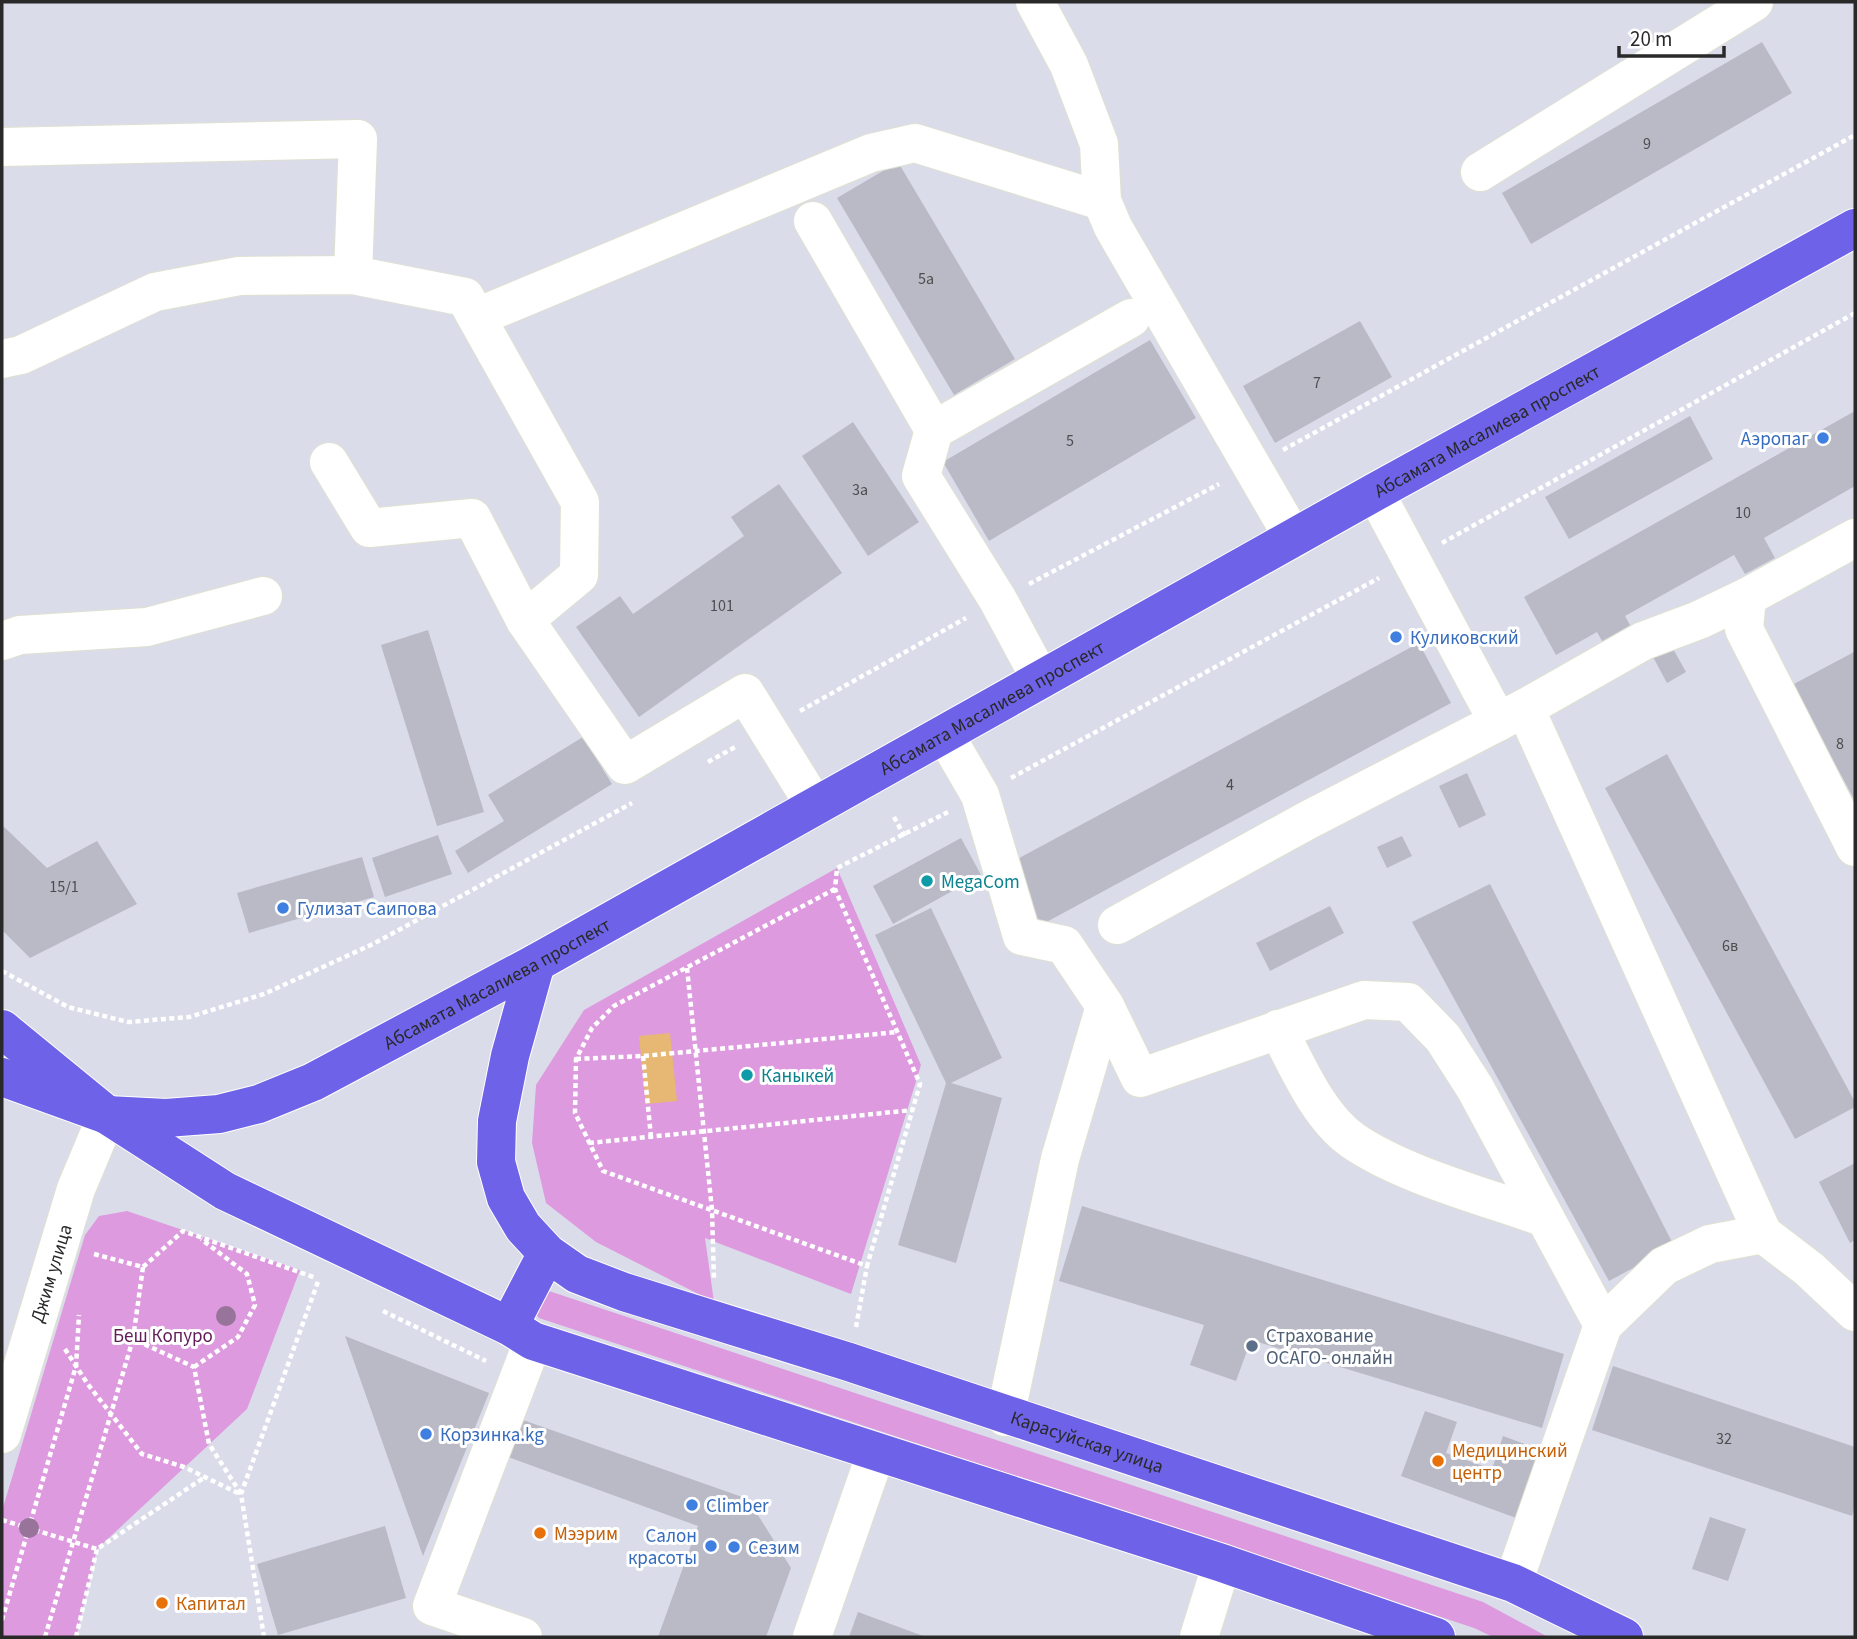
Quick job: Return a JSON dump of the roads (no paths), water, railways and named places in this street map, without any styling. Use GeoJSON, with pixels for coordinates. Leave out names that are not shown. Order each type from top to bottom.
{"type":"FeatureCollection","features":[{"type":"Feature","properties":{"kind":"main road","name":"Абсамата Масалиева проспект"},"geometry":{"type":"LineString","coordinates":[[107,1115],[166,1118],[219,1114],[260,1104],[365,1056],[536,963],[1375,492],[1855,228]]}},
{"type":"Feature","properties":{"kind":"main road","name":"Карасуйская улица"},"geometry":{"type":"LineString","coordinates":[[536,963],[510,1056],[497,1121],[496,1162],[506,1198],[523,1227],[547,1253],[577,1274],[624,1292],[849,1362],[1513,1583],[1624,1637]]}},
{"type":"Feature","properties":{"kind":"main road"},"geometry":{"type":"LineString","coordinates":[[2,1029],[107,1115],[225,1191],[521,1333],[876,1453],[1222,1563],[1436,1637]]}},
{"type":"Feature","properties":{"kind":"main road"},"geometry":{"type":"LineString","coordinates":[[2,1077],[107,1115]]}},
{"type":"Feature","properties":{"kind":"main road"},"geometry":{"type":"LineString","coordinates":[[521,1333],[547,1253]]}},
{"type":"Feature","properties":{"kind":"street"},"geometry":{"type":"LineString","coordinates":[[1035,2],[1069,65],[1099,144],[1102,201],[1113,228],[1294,538]]}},
{"type":"Feature","properties":{"kind":"street"},"geometry":{"type":"LineString","coordinates":[[1480,173],[1754,2]]}},
{"type":"Feature","properties":{"kind":"street"},"geometry":{"type":"LineString","coordinates":[[2,147],[22,144],[358,139],[353,275]]}},
{"type":"Feature","properties":{"kind":"street"},"geometry":{"type":"LineString","coordinates":[[477,317],[870,153],[915,143],[1102,201]]}},
{"type":"Feature","properties":{"kind":"street"},"geometry":{"type":"LineString","coordinates":[[813,221],[934,430],[922,476],[998,600],[1041,680]]}},
{"type":"Feature","properties":{"kind":"street"},"geometry":{"type":"LineString","coordinates":[[2,359],[21,355],[155,292],[239,276],[353,275],[465,297],[580,502],[579,575],[524,620]]}},
{"type":"Feature","properties":{"kind":"street"},"geometry":{"type":"LineString","coordinates":[[934,430],[1131,318]]}},
{"type":"Feature","properties":{"kind":"street"},"geometry":{"type":"LineString","coordinates":[[329,462],[369,528],[472,518],[524,620],[625,765],[746,693],[815,806]]}},
{"type":"Feature","properties":{"kind":"street"},"geometry":{"type":"LineString","coordinates":[[1375,492],[1512,715],[1763,1234],[1809,1269],[1855,1312]]}},
{"type":"Feature","properties":{"kind":"street"},"geometry":{"type":"LineString","coordinates":[[1117,925],[1308,820],[1512,715],[1643,641],[1699,620],[1747,597],[1855,538]]}},
{"type":"Feature","properties":{"kind":"street"},"geometry":{"type":"LineString","coordinates":[[2,641],[20,635],[147,627],[263,596]]}},
{"type":"Feature","properties":{"kind":"street"},"geometry":{"type":"LineString","coordinates":[[1747,597],[1744,629],[1855,847]]}},
{"type":"Feature","properties":{"kind":"street"},"geometry":{"type":"LineString","coordinates":[[944,733],[980,795],[1022,936],[1064,945],[1105,1006],[1140,1078],[1364,1000],[1408,1002],[1443,1038],[1475,1088],[1603,1325]]}},
{"type":"Feature","properties":{"kind":"street"},"geometry":{"type":"LineString","coordinates":[[1005,1416],[1060,1158],[1105,1006]]}},
{"type":"Feature","properties":{"kind":"street"},"geometry":{"type":"LineString","coordinates":[[1278,1029],[1315,1098],[1351,1139],[1403,1166],[1545,1218]]}},
{"type":"Feature","properties":{"kind":"street","name":"Джим улица"},"geometry":{"type":"LineString","coordinates":[[2,1434],[13,1351],[107,1115]]}},
{"type":"Feature","properties":{"kind":"street"},"geometry":{"type":"LineString","coordinates":[[1513,1583],[1603,1325],[1664,1266],[1710,1244],[1763,1234]]}},
{"type":"Feature","properties":{"kind":"street"},"geometry":{"type":"LineString","coordinates":[[521,1333],[519,1377],[432,1606],[523,1637]]}},
{"type":"Feature","properties":{"kind":"street"},"geometry":{"type":"LineString","coordinates":[[812,1637],[876,1453]]}},
{"type":"Feature","properties":{"kind":"street"},"geometry":{"type":"LineString","coordinates":[[1199,1637],[1222,1563]]}},
{"type":"Feature","properties":{"kind":"place","name":"Аэропаг"},"geometry":{"type":"Point","coordinates":[1823,438]}},
{"type":"Feature","properties":{"kind":"place","name":"Куликовский"},"geometry":{"type":"Point","coordinates":[1396,637]}},
{"type":"Feature","properties":{"kind":"place","name":"MegaCom"},"geometry":{"type":"Point","coordinates":[927,881]}},
{"type":"Feature","properties":{"kind":"place","name":"Гулизат Саипова"},"geometry":{"type":"Point","coordinates":[283,908]}},
{"type":"Feature","properties":{"kind":"place","name":"Каныкей"},"geometry":{"type":"Point","coordinates":[747,1075]}},
{"type":"Feature","properties":{"kind":"place","name":"Страхование ОСАГО- онлайн"},"geometry":{"type":"Point","coordinates":[1252,1346]}},
{"type":"Feature","properties":{"kind":"place","name":"Корзинка.kg"},"geometry":{"type":"Point","coordinates":[426,1434]}},
{"type":"Feature","properties":{"kind":"place","name":"Медицинский центр"},"geometry":{"type":"Point","coordinates":[1438,1461]}},
{"type":"Feature","properties":{"kind":"place","name":"Climber"},"geometry":{"type":"Point","coordinates":[692,1505]}},
{"type":"Feature","properties":{"kind":"place","name":"Мээрим"},"geometry":{"type":"Point","coordinates":[540,1533]}},
{"type":"Feature","properties":{"kind":"place","name":"Салон красоты"},"geometry":{"type":"Point","coordinates":[711,1546]}},
{"type":"Feature","properties":{"kind":"place","name":"Сезим"},"geometry":{"type":"Point","coordinates":[734,1547]}},
{"type":"Feature","properties":{"kind":"place","name":"Капитал"},"geometry":{"type":"Point","coordinates":[162,1603]}},
{"type":"Feature","properties":{"kind":"park label","name":"Беш Копуро"},"geometry":{"type":"Point","coordinates":[163,1335]}}]}
